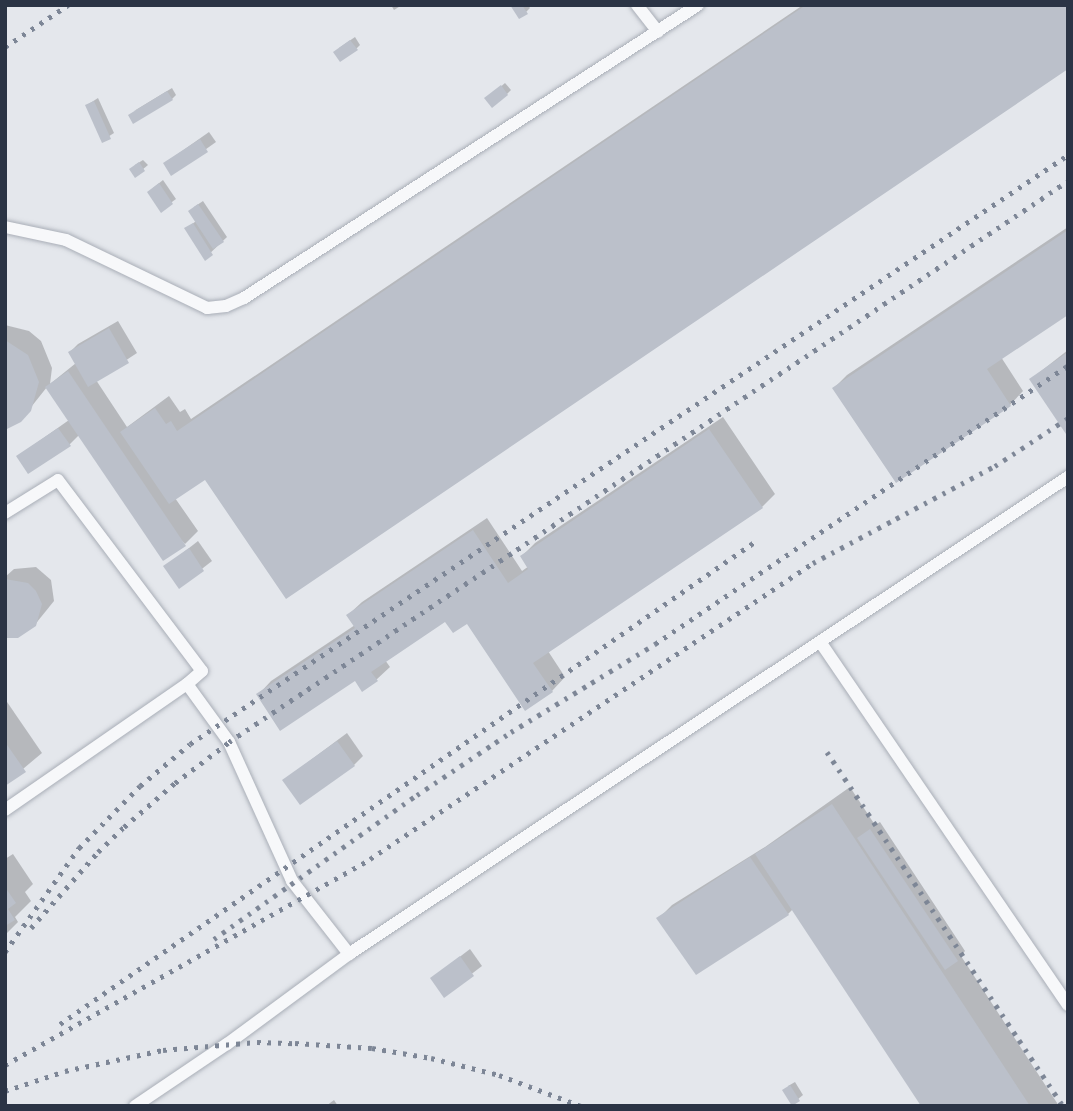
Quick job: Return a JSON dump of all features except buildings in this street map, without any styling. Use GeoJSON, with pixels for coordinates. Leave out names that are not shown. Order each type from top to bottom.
{"type":"FeatureCollection","features":[{"type":"Feature","properties":{"kind":"lane"},"geometry":{"type":"LineString","coordinates":[[637,5],[658,32]]}},
{"type":"Feature","properties":{"kind":"lane"},"geometry":{"type":"LineString","coordinates":[[5,227],[39,232],[66,240],[207,307],[226,306],[244,298],[698,5]]}},
{"type":"Feature","properties":{"kind":"lane"},"geometry":{"type":"LineString","coordinates":[[135,1106],[227,1044],[349,954],[1068,477]]}},
{"type":"Feature","properties":{"kind":"lane"},"geometry":{"type":"LineString","coordinates":[[5,513],[58,480],[202,671],[5,810]]}},
{"type":"Feature","properties":{"kind":"lane"},"geometry":{"type":"LineString","coordinates":[[821,643],[1068,1005]]}},
{"type":"Feature","properties":{"kind":"lane"},"geometry":{"type":"LineString","coordinates":[[187,684],[229,742],[292,881],[349,954]]}},
{"type":"Feature","properties":{"kind":"railway"},"geometry":{"type":"LineString","coordinates":[[5,47],[68,5]]}},
{"type":"Feature","properties":{"kind":"railway"},"geometry":{"type":"LineString","coordinates":[[5,952],[79,848],[140,786],[190,744],[1068,155]]}},
{"type":"Feature","properties":{"kind":"railway"},"geometry":{"type":"LineString","coordinates":[[31,928],[98,852],[124,827],[175,783],[229,742],[1068,181]]}},
{"type":"Feature","properties":{"kind":"railway"},"geometry":{"type":"LineString","coordinates":[[214,939],[417,795],[511,732],[655,644],[1068,365]]}},
{"type":"Feature","properties":{"kind":"railway"},"geometry":{"type":"LineString","coordinates":[[5,1065],[370,859],[813,563],[995,466],[1068,418]]}},
{"type":"Feature","properties":{"kind":"railway"},"geometry":{"type":"LineString","coordinates":[[60,1024],[756,541]]}},
{"type":"Feature","properties":{"kind":"railway"},"geometry":{"type":"LineString","coordinates":[[827,752],[1063,1106]]}},
{"type":"Feature","properties":{"kind":"railway"},"geometry":{"type":"LineString","coordinates":[[5,1091],[65,1071],[163,1050],[257,1042],[372,1048],[431,1058],[499,1075],[581,1106]]}}]}
